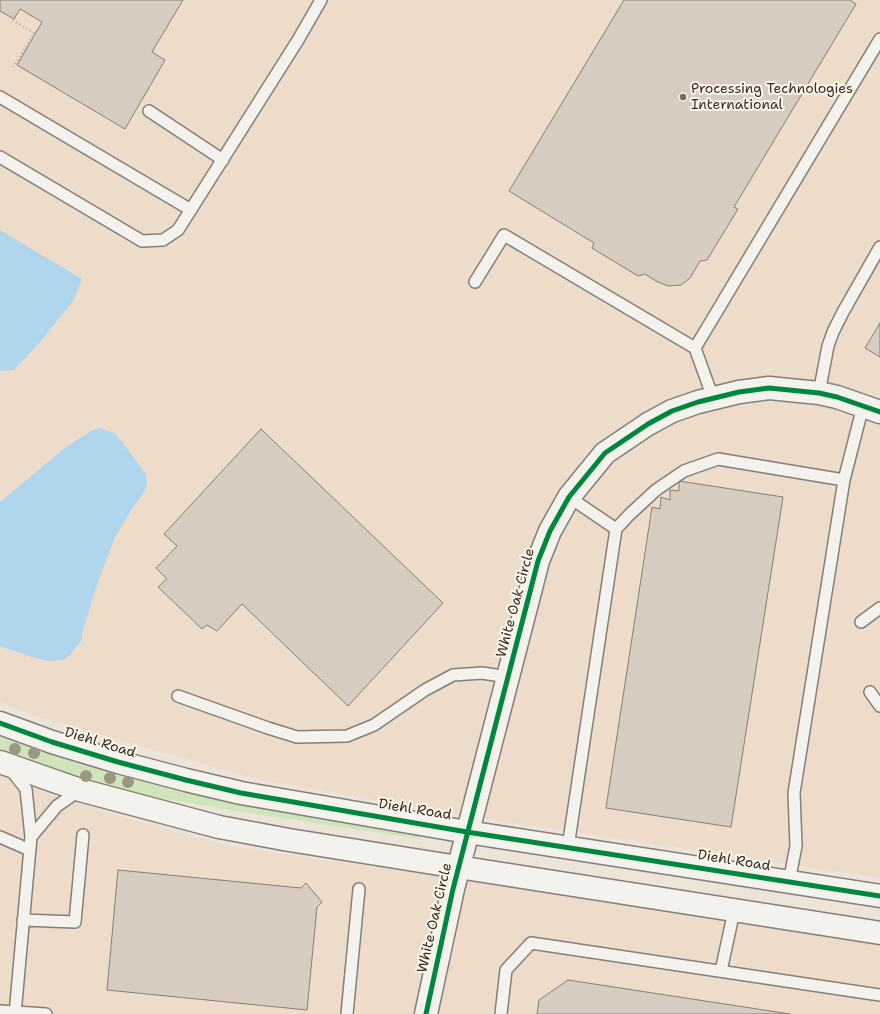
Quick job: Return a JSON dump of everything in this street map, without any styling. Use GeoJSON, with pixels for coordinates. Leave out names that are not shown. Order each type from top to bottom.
{"type":"FeatureCollection","features":[{"type":"Feature","properties":{"kind":"street","name":"White Oak Circle"},"geometry":{"type":"LineString","coordinates":[[426,1014],[458,867],[538,561],[550,531],[570,497],[605,454],[625,439],[672,411],[698,402],[770,388],[819,393],[837,397],[872,409]]}},
{"type":"Feature","properties":{"kind":"street","name":"Diehl Road"},"geometry":{"type":"LineString","coordinates":[[0,723],[60,744],[186,780],[241,793],[467,832],[880,896]]}},
{"type":"Feature","properties":{"kind":"street"},"geometry":{"type":"LineString","coordinates":[[3,764],[80,790],[219,827],[289,840],[880,933]]}},
{"type":"Feature","properties":{"kind":"lane"},"geometry":{"type":"LineString","coordinates":[[0,157],[142,241],[163,240],[178,230],[298,40],[321,0]]}},
{"type":"Feature","properties":{"kind":"lane"},"geometry":{"type":"LineString","coordinates":[[695,348],[880,39]]}},
{"type":"Feature","properties":{"kind":"lane"},"geometry":{"type":"LineString","coordinates":[[0,97],[191,210]]}},
{"type":"Feature","properties":{"kind":"lane"},"geometry":{"type":"LineString","coordinates":[[149,112],[223,160]]}},
{"type":"Feature","properties":{"kind":"lane"},"geometry":{"type":"LineString","coordinates":[[475,282],[504,235],[695,348],[713,398]]}},
{"type":"Feature","properties":{"kind":"lane"},"geometry":{"type":"LineString","coordinates":[[819,393],[828,346],[833,332],[880,247]]}},
{"type":"Feature","properties":{"kind":"lane"},"geometry":{"type":"LineString","coordinates":[[789,882],[796,846],[794,793],[844,480],[872,409]]}},
{"type":"Feature","properties":{"kind":"lane"},"geometry":{"type":"LineString","coordinates":[[568,847],[616,529],[656,490],[684,471],[718,459],[844,480]]}},
{"type":"Feature","properties":{"kind":"lane"},"geometry":{"type":"LineString","coordinates":[[570,497],[616,529]]}},
{"type":"Feature","properties":{"kind":"lane"},"geometry":{"type":"LineString","coordinates":[[860,622],[880,608]]}},
{"type":"Feature","properties":{"kind":"lane"},"geometry":{"type":"LineString","coordinates":[[178,696],[297,737],[347,736],[374,725],[425,690],[453,675],[482,673],[508,677]]}},
{"type":"Feature","properties":{"kind":"lane"},"geometry":{"type":"LineString","coordinates":[[870,692],[880,706]]}},
{"type":"Feature","properties":{"kind":"lane"},"geometry":{"type":"LineString","coordinates":[[3,764],[26,789],[31,837],[15,1013]]}},
{"type":"Feature","properties":{"kind":"lane"},"geometry":{"type":"LineString","coordinates":[[31,837],[58,806],[80,790]]}},
{"type":"Feature","properties":{"kind":"lane"},"geometry":{"type":"LineString","coordinates":[[23,920],[75,922],[83,836]]}},
{"type":"Feature","properties":{"kind":"lane"},"geometry":{"type":"LineString","coordinates":[[0,837],[30,850]]}},
{"type":"Feature","properties":{"kind":"lane"},"geometry":{"type":"LineString","coordinates":[[347,1014],[359,889]]}},
{"type":"Feature","properties":{"kind":"lane"},"geometry":{"type":"LineString","coordinates":[[720,971],[734,911]]}},
{"type":"Feature","properties":{"kind":"lane"},"geometry":{"type":"LineString","coordinates":[[501,1014],[506,970],[531,943],[880,995]]}},
{"type":"Feature","properties":{"kind":"lane"},"geometry":{"type":"LineString","coordinates":[[0,1011],[46,1014]]}},
{"type":"Feature","properties":{"kind":"path"},"geometry":{"type":"LineString","coordinates":[[12,17],[11,19],[34,33],[12,69]]}},
{"type":"Feature","properties":{"kind":"shaded area"},"geometry":{"type":"Polygon","coordinates":[[[0,0],[880,0],[880,878],[447,813],[252,778],[30,714],[0,702],[0,0]]]}},
{"type":"Feature","properties":{"kind":"shaded area"},"geometry":{"type":"Polygon","coordinates":[[[0,775],[116,815],[229,846],[880,940],[880,1014],[0,1014],[0,775]]]}},
{"type":"Feature","properties":{"kind":"green space"},"geometry":{"type":"Polygon","coordinates":[[[0,734],[158,783],[235,803],[401,831],[420,836],[421,839],[242,812],[150,796],[69,775],[0,751],[0,734]]]}},
{"type":"Feature","properties":{"kind":"water"},"geometry":{"type":"Polygon","coordinates":[[[0,230],[82,279],[73,301],[36,347],[14,370],[0,371],[0,230]]]}},
{"type":"Feature","properties":{"kind":"water"},"geometry":{"type":"Polygon","coordinates":[[[100,428],[114,433],[122,442],[146,474],[147,482],[145,491],[115,537],[97,585],[82,634],[82,640],[70,655],[63,660],[51,661],[35,658],[0,646],[0,502],[66,447],[91,431],[100,428]]]}},
{"type":"Feature","properties":{"kind":"building"},"geometry":{"type":"Polygon","coordinates":[[[0,0],[183,0],[152,52],[165,60],[125,129],[17,65],[42,22],[20,9],[14,19],[0,11],[0,0]]]}},
{"type":"Feature","properties":{"kind":"building","name":"Processing Technologies International"},"geometry":{"type":"Polygon","coordinates":[[[624,0],[850,0],[856,4],[734,207],[738,209],[707,260],[700,261],[690,278],[681,285],[668,286],[645,274],[638,276],[592,248],[594,243],[509,191],[624,0]]]}},
{"type":"Feature","properties":{"kind":"building"},"geometry":{"type":"Polygon","coordinates":[[[880,323],[880,357],[865,348],[880,323]]]}},
{"type":"Feature","properties":{"kind":"building"},"geometry":{"type":"Polygon","coordinates":[[[261,429],[443,603],[348,706],[242,604],[217,631],[207,625],[202,629],[158,587],[167,579],[156,568],[177,546],[164,534],[261,429]]]}},
{"type":"Feature","properties":{"kind":"building"},"geometry":{"type":"Polygon","coordinates":[[[679,481],[783,497],[731,827],[606,808],[652,507],[660,509],[661,497],[670,500],[670,490],[679,491],[679,481]]]}},
{"type":"Feature","properties":{"kind":"building"},"geometry":{"type":"Polygon","coordinates":[[[118,870],[301,888],[306,883],[322,902],[317,907],[307,1010],[107,990],[118,870]]]}},
{"type":"Feature","properties":{"kind":"building"},"geometry":{"type":"Polygon","coordinates":[[[568,980],[790,1014],[537,1014],[539,1000],[568,980]]]}},
{"type":"Feature","properties":{"kind":"cycle path"},"geometry":{"type":"LineString","coordinates":[[426,1014],[453,889],[538,561],[550,531],[569,497],[605,453],[648,424],[672,411],[698,402],[739,392],[769,388],[819,393],[837,397],[880,412]]}},
{"type":"Feature","properties":{"kind":"cycle path"},"geometry":{"type":"LineString","coordinates":[[0,723],[52,742],[118,762],[241,793],[467,832],[880,896]]}},
{"type":"Feature","properties":{"kind":"place","name":"Processing Technologies International"},"geometry":{"type":"Point","coordinates":[683,97]}}]}
